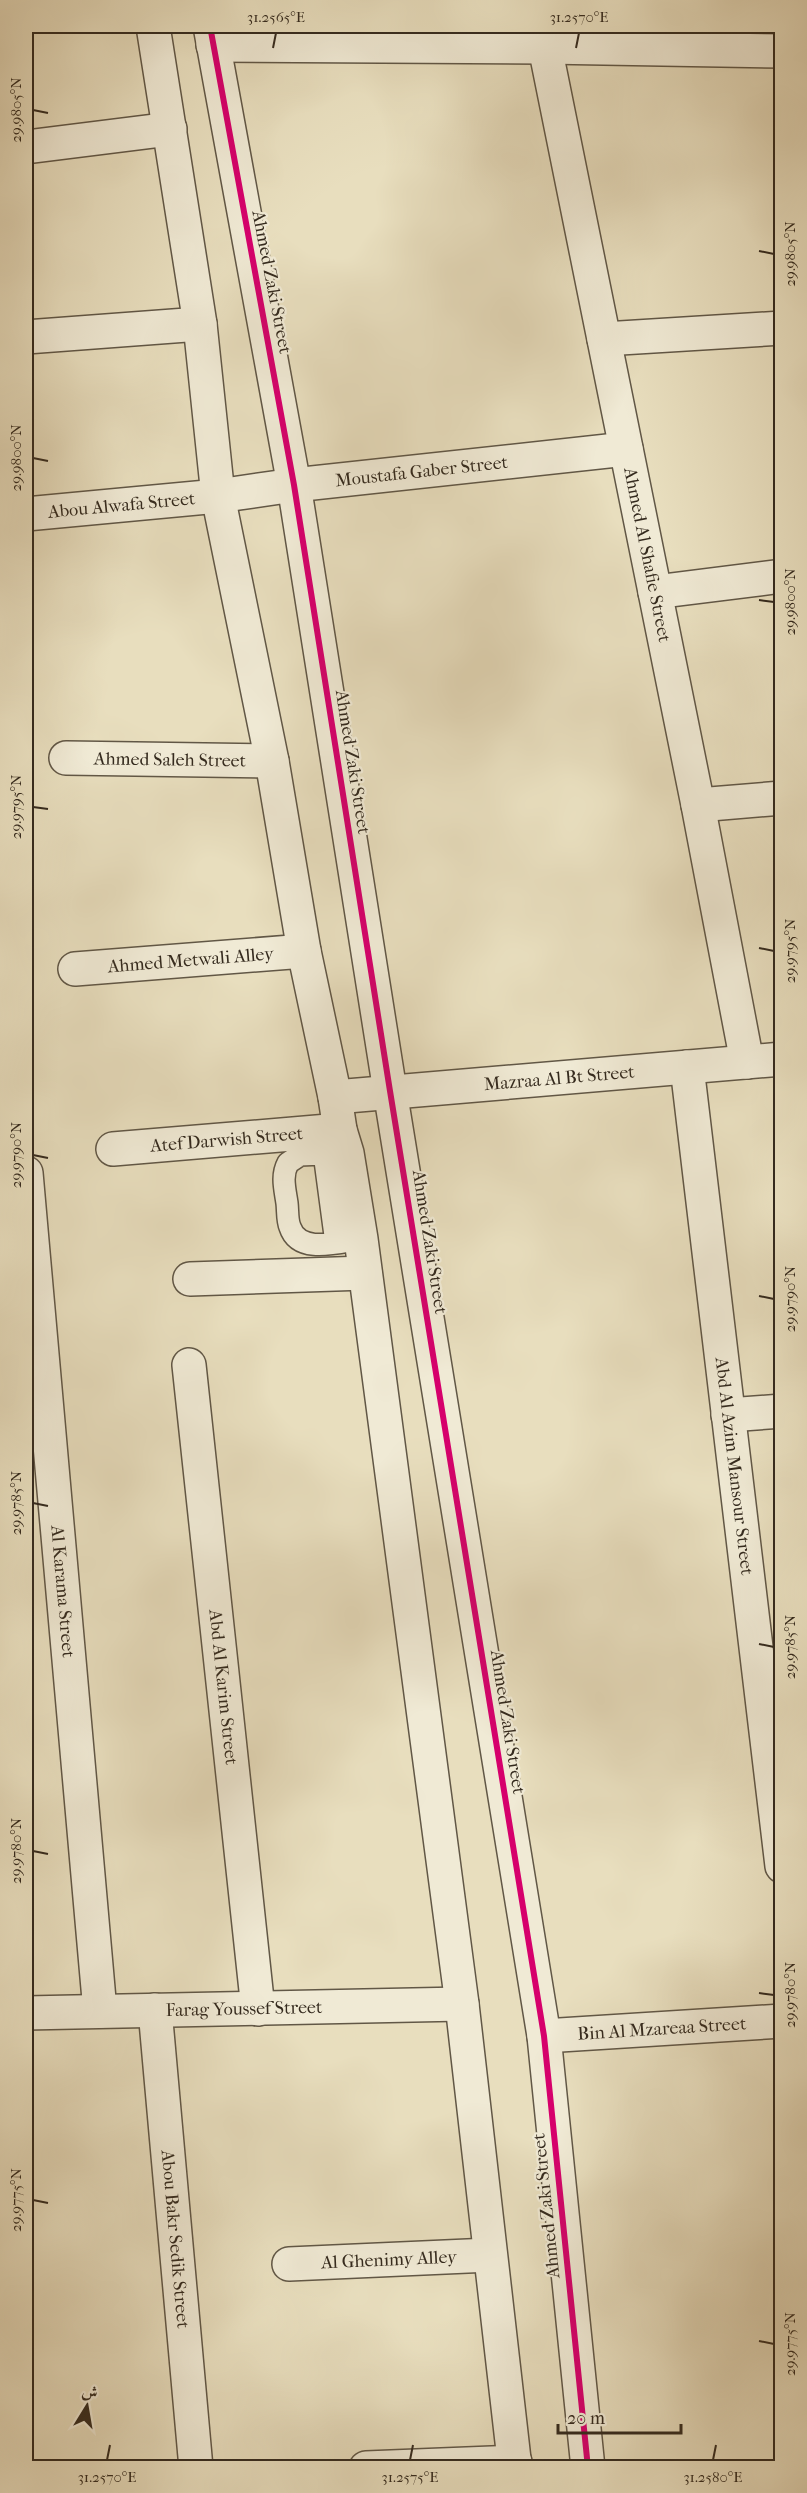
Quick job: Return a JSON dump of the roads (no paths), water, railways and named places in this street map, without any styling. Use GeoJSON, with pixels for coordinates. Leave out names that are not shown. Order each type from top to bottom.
{"type":"FeatureCollection","features":[{"type":"Feature","properties":{"kind":"street"},"geometry":{"type":"LineString","coordinates":[[153,26],[200,324],[218,496],[272,760],[304,951],[336,1097],[337,1145],[348,1241],[365,1273],[462,2004],[515,2465],[366,2468]]}},
{"type":"Feature","properties":{"kind":"street"},"geometry":{"type":"LineString","coordinates":[[211,35],[545,47],[782,51]]}},
{"type":"Feature","properties":{"kind":"street","name":"Ahmed Zaki Street"},"geometry":{"type":"LineString","coordinates":[[211,35],[294,485],[544,2036],[588,2468]]}},
{"type":"Feature","properties":{"kind":"street","name":"Ahmed Al Shafie Street"},"geometry":{"type":"LineString","coordinates":[[545,47],[698,805],[747,1062]]}},
{"type":"Feature","properties":{"kind":"street"},"geometry":{"type":"LineString","coordinates":[[26,147],[170,129]]}},
{"type":"Feature","properties":{"kind":"street"},"geometry":{"type":"LineString","coordinates":[[26,337],[200,324]]}},
{"type":"Feature","properties":{"kind":"street"},"geometry":{"type":"LineString","coordinates":[[604,339],[782,328]]}},
{"type":"Feature","properties":{"kind":"street","name":"Moustafa Gaber Street"},"geometry":{"type":"LineString","coordinates":[[218,496],[294,485],[626,449]]}},
{"type":"Feature","properties":{"kind":"street","name":"Abou Alwafa Street"},"geometry":{"type":"LineString","coordinates":[[26,514],[218,496]]}},
{"type":"Feature","properties":{"kind":"street"},"geometry":{"type":"LineString","coordinates":[[654,592],[782,576]]}},
{"type":"Feature","properties":{"kind":"street","name":"Ahmed Saleh Street"},"geometry":{"type":"LineString","coordinates":[[66,758],[272,760]]}},
{"type":"Feature","properties":{"kind":"street"},"geometry":{"type":"LineString","coordinates":[[698,805],[782,798]]}},
{"type":"Feature","properties":{"kind":"street","name":"Ahmed Metwali Alley"},"geometry":{"type":"LineString","coordinates":[[75,969],[304,951]]}},
{"type":"Feature","properties":{"kind":"street","name":"Mazraa Al Bt Street"},"geometry":{"type":"LineString","coordinates":[[336,1097],[782,1059]]}},
{"type":"Feature","properties":{"kind":"street","name":"Abd Al Azim Mansour Street"},"geometry":{"type":"LineString","coordinates":[[687,1067],[782,1866]]}},
{"type":"Feature","properties":{"kind":"street","name":"Atef Darwish Street"},"geometry":{"type":"LineString","coordinates":[[112,1149],[337,1145]]}},
{"type":"Feature","properties":{"kind":"street","name":"Al Karama Street"},"geometry":{"type":"LineString","coordinates":[[26,1173],[100,2011]]}},
{"type":"Feature","properties":{"kind":"street"},"geometry":{"type":"LineString","coordinates":[[190,1279],[365,1273]]}},
{"type":"Feature","properties":{"kind":"street","name":"Abd Al Karim Street"},"geometry":{"type":"LineString","coordinates":[[189,1365],[258,2009]]}},
{"type":"Feature","properties":{"kind":"street"},"geometry":{"type":"LineString","coordinates":[[728,1415],[782,1411]]}},
{"type":"Feature","properties":{"kind":"street","name":"Farag Youssef Street"},"geometry":{"type":"LineString","coordinates":[[26,2013],[462,2004]]}},
{"type":"Feature","properties":{"kind":"street","name":"Abou Bakr Sedik Street"},"geometry":{"type":"LineString","coordinates":[[155,2010],[196,2468]]}},
{"type":"Feature","properties":{"kind":"street","name":"Bin Al Mzareaa Street"},"geometry":{"type":"LineString","coordinates":[[544,2036],[782,2021]]}},
{"type":"Feature","properties":{"kind":"street","name":"Al Ghenimy Alley"},"geometry":{"type":"LineString","coordinates":[[289,2264],[490,2255]]}},
{"type":"Feature","properties":{"kind":"lane"},"geometry":{"type":"LineString","coordinates":[[337,1145],[300,1155],[288,1163],[283,1176],[289,1226],[297,1238],[307,1244],[348,1241]]}}]}
